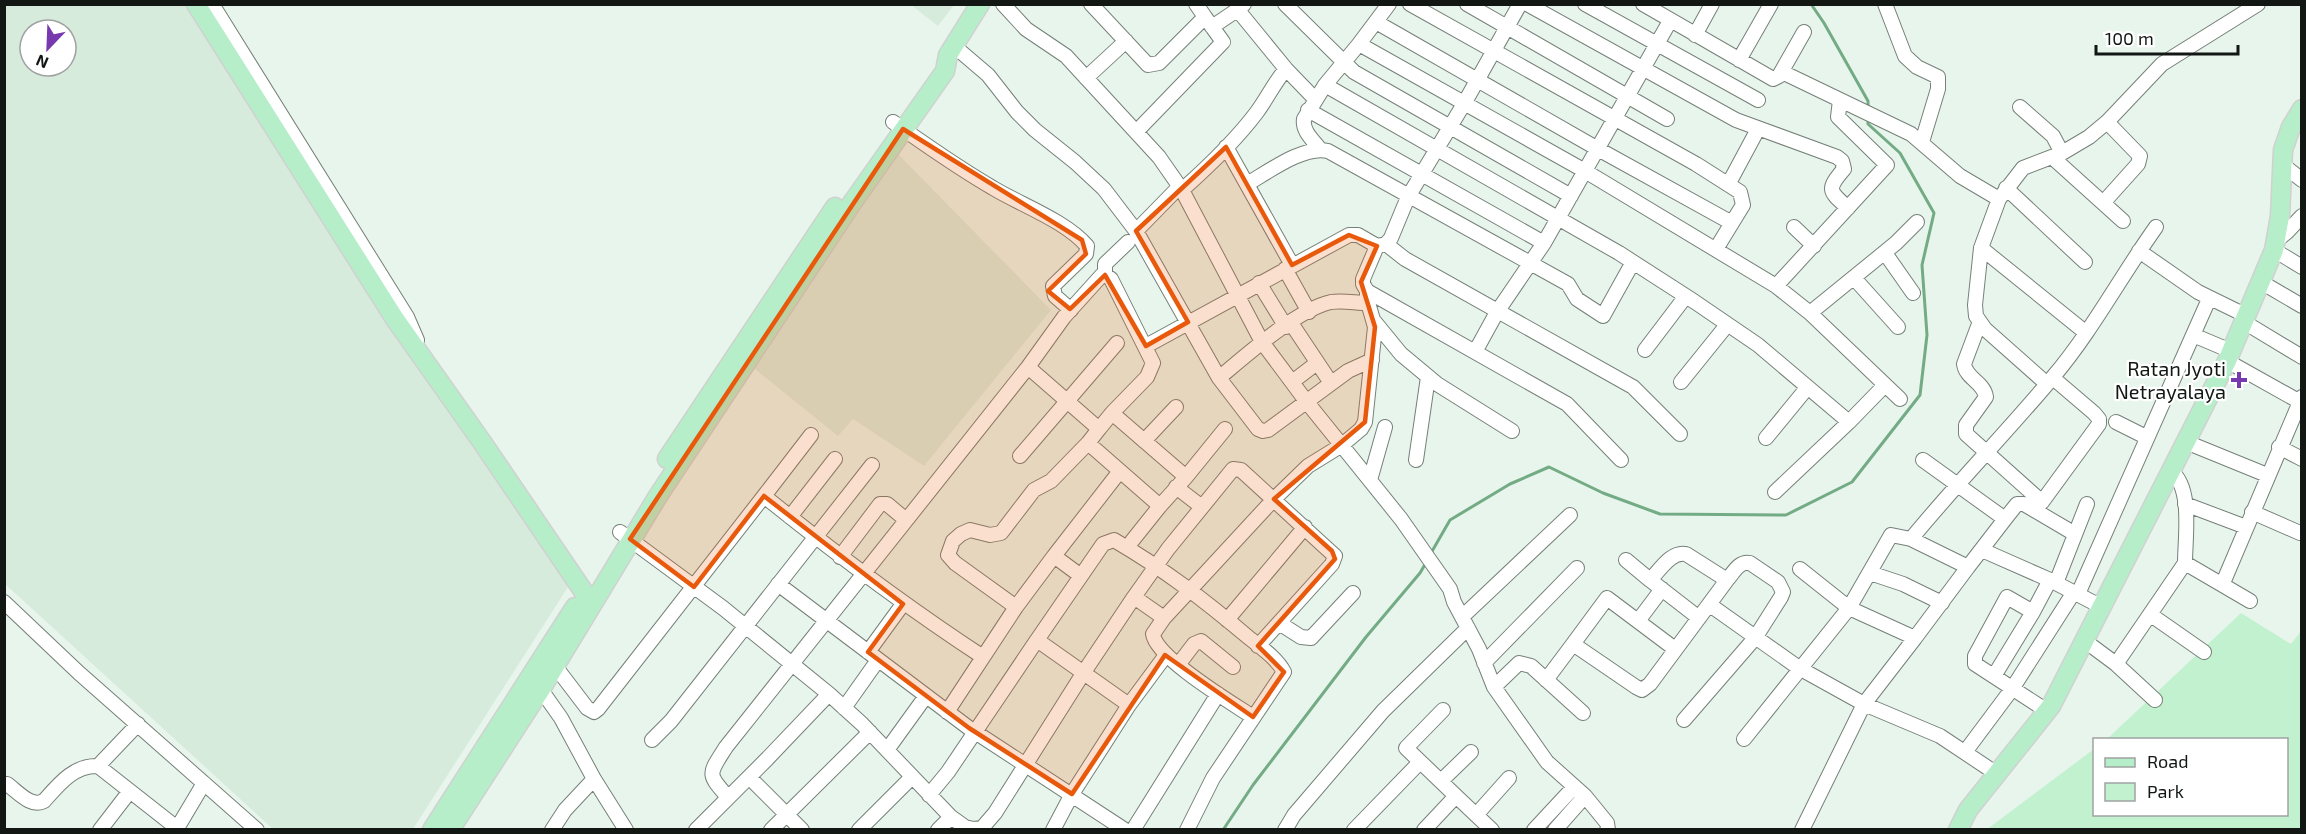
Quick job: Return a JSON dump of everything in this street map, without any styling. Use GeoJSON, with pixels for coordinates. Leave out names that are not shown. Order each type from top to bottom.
{"type":"FeatureCollection","features":[{"type":"Feature","properties":{"kind":"main road"},"geometry":{"type":"LineString","coordinates":[[196,4],[395,320],[426,361],[588,598]]}},
{"type":"Feature","properties":{"kind":"main road"},"geometry":{"type":"LineString","coordinates":[[450,830],[625,536],[898,125],[945,71],[951,50],[980,4]]}},
{"type":"Feature","properties":{"kind":"main road"},"geometry":{"type":"LineString","coordinates":[[1958,830],[1968,810],[2047,711],[2085,641],[2229,356],[2275,245],[2283,150],[2286,138],[2301,109]]}},
{"type":"Feature","properties":{"kind":"main road"},"geometry":{"type":"LineString","coordinates":[[2283,165],[2301,122]]}},
{"type":"Feature","properties":{"kind":"main road"},"geometry":{"type":"LineString","coordinates":[[432,830],[536,684],[555,666],[588,598]]}},
{"type":"Feature","properties":{"kind":"street"},"geometry":{"type":"LineString","coordinates":[[212,4],[407,317],[426,361]]}},
{"type":"Feature","properties":{"kind":"street"},"geometry":{"type":"LineString","coordinates":[[1003,4],[1026,29],[1066,56],[1159,157],[1181,188],[1262,342],[1390,506],[1450,589],[1494,687],[1547,762],[1585,796],[1607,823],[1608,830]]}},
{"type":"Feature","properties":{"kind":"street"},"geometry":{"type":"LineString","coordinates":[[1091,4],[1148,65],[1159,63],[1209,22],[1242,7]]}},
{"type":"Feature","properties":{"kind":"street"},"geometry":{"type":"LineString","coordinates":[[1136,132],[1223,42],[1196,4]]}},
{"type":"Feature","properties":{"kind":"street"},"geometry":{"type":"LineString","coordinates":[[1285,4],[1354,72],[1571,196]]}},
{"type":"Feature","properties":{"kind":"street"},"geometry":{"type":"LineString","coordinates":[[1320,149],[1303,124],[1311,105],[1389,4]]}},
{"type":"Feature","properties":{"kind":"street"},"geometry":{"type":"LineString","coordinates":[[1410,4],[1730,183],[1744,198],[1743,205],[1716,249]]}},
{"type":"Feature","properties":{"kind":"street"},"geometry":{"type":"LineString","coordinates":[[1467,4],[1667,119]]}},
{"type":"Feature","properties":{"kind":"street"},"geometry":{"type":"LineString","coordinates":[[1253,717],[1178,665],[1166,655],[1154,640],[1153,634],[1164,618],[1274,499],[1308,466],[1342,445],[1361,429],[1365,422],[1374,321],[1363,279],[1381,245],[1391,238],[1408,197],[1479,79],[1520,4]]}},
{"type":"Feature","properties":{"kind":"street"},"geometry":{"type":"LineString","coordinates":[[1527,4],[1736,120],[1842,160],[1844,169],[1833,182],[1831,191],[1848,208]]}},
{"type":"Feature","properties":{"kind":"street"},"geometry":{"type":"LineString","coordinates":[[1585,4],[1758,100]]}},
{"type":"Feature","properties":{"kind":"street"},"geometry":{"type":"LineString","coordinates":[[1695,35],[1712,4]]}},
{"type":"Feature","properties":{"kind":"street"},"geometry":{"type":"LineString","coordinates":[[1739,60],[1771,4]]}},
{"type":"Feature","properties":{"kind":"street"},"geometry":{"type":"LineString","coordinates":[[1885,4],[1905,56],[1917,66],[1938,77],[1938,89],[1917,138]]}},
{"type":"Feature","properties":{"kind":"street"},"geometry":{"type":"LineString","coordinates":[[2075,534],[2038,506],[1966,434],[1965,430],[1986,397],[1985,391],[1965,371],[1965,364],[1979,324],[1975,305],[1981,248],[2002,193],[2023,168],[2057,155],[2089,137],[2107,122],[2162,64],[2258,4]]}},
{"type":"Feature","properties":{"kind":"street"},"geometry":{"type":"LineString","coordinates":[[1643,5],[1773,79],[1782,72],[1804,32]]}},
{"type":"Feature","properties":{"kind":"street"},"geometry":{"type":"LineString","coordinates":[[1242,7],[1241,14],[1286,69],[1311,105],[1421,174],[1544,243]]}},
{"type":"Feature","properties":{"kind":"street"},"geometry":{"type":"LineString","coordinates":[[1475,352],[1497,312],[1544,243],[1670,21]]}},
{"type":"Feature","properties":{"kind":"street"},"geometry":{"type":"LineString","coordinates":[[1376,22],[1732,223]]}},
{"type":"Feature","properties":{"kind":"street"},"geometry":{"type":"LineString","coordinates":[[1086,78],[1126,41]]}},
{"type":"Feature","properties":{"kind":"street"},"geometry":{"type":"LineString","coordinates":[[1359,44],[1585,171],[1776,286],[1810,314],[1900,399]]}},
{"type":"Feature","properties":{"kind":"street"},"geometry":{"type":"LineString","coordinates":[[951,50],[988,75],[1017,112],[1035,130],[1104,189],[1188,322],[1219,378],[1258,429],[1268,430],[1330,383],[1357,365],[1372,360]]}},
{"type":"Feature","properties":{"kind":"street"},"geometry":{"type":"LineString","coordinates":[[1105,274],[1105,264],[1181,188],[1226,147],[1257,112],[1272,86],[1286,69]]}},
{"type":"Feature","properties":{"kind":"street"},"geometry":{"type":"LineString","coordinates":[[1782,72],[1917,138],[1960,176],[2002,193],[2085,262]]}},
{"type":"Feature","properties":{"kind":"street"},"geometry":{"type":"LineString","coordinates":[[1325,86],[1633,262],[1758,345],[1849,422]]}},
{"type":"Feature","properties":{"kind":"street"},"geometry":{"type":"LineString","coordinates":[[1776,286],[1887,165],[1838,117],[1840,100]]}},
{"type":"Feature","properties":{"kind":"street"},"geometry":{"type":"LineString","coordinates":[[2020,106],[2053,136],[2057,155],[2123,221]]}},
{"type":"Feature","properties":{"kind":"street"},"geometry":{"type":"LineString","coordinates":[[2103,203],[2138,165],[2140,156],[2107,122]]}},
{"type":"Feature","properties":{"kind":"street"},"geometry":{"type":"LineString","coordinates":[[898,125],[992,188],[1060,225],[1082,240],[1087,246],[1086,254],[1053,286],[1055,296],[1071,310]]}},
{"type":"Feature","properties":{"kind":"street"},"geometry":{"type":"LineString","coordinates":[[1730,183],[1758,129]]}},
{"type":"Feature","properties":{"kind":"street"},"geometry":{"type":"LineString","coordinates":[[1226,147],[1247,183],[1309,312]]}},
{"type":"Feature","properties":{"kind":"street"},"geometry":{"type":"LineString","coordinates":[[1247,183],[1302,154],[1320,149],[1328,151],[1568,285],[1577,299],[1603,316],[1633,262]]}},
{"type":"Feature","properties":{"kind":"street"},"geometry":{"type":"LineString","coordinates":[[2283,165],[2301,180]]}},
{"type":"Feature","properties":{"kind":"street"},"geometry":{"type":"LineString","coordinates":[[1810,314],[1885,253],[1917,222]]}},
{"type":"Feature","properties":{"kind":"street"},"geometry":{"type":"LineString","coordinates":[[2299,223],[2275,245],[2301,267]]}},
{"type":"Feature","properties":{"kind":"street"},"geometry":{"type":"LineString","coordinates":[[1794,227],[1814,246]]}},
{"type":"Feature","properties":{"kind":"street"},"geometry":{"type":"LineString","coordinates":[[1911,538],[1957,483],[1987,454],[2050,381],[2156,227]]}},
{"type":"Feature","properties":{"kind":"street"},"geometry":{"type":"LineString","coordinates":[[1146,345],[1349,235],[1358,235],[1381,245],[1633,387],[1680,434]]}},
{"type":"Feature","properties":{"kind":"street"},"geometry":{"type":"LineString","coordinates":[[1981,248],[2085,332]]}},
{"type":"Feature","properties":{"kind":"street"},"geometry":{"type":"LineString","coordinates":[[2139,251],[2180,281],[2246,319],[2301,357]]}},
{"type":"Feature","properties":{"kind":"street"},"geometry":{"type":"LineString","coordinates":[[1885,253],[1913,293]]}},
{"type":"Feature","properties":{"kind":"street"},"geometry":{"type":"LineString","coordinates":[[728,797],[712,779],[711,773],[726,747],[1071,310],[1105,274]]}},
{"type":"Feature","properties":{"kind":"street"},"geometry":{"type":"LineString","coordinates":[[1017,608],[962,569],[948,555],[949,549],[953,541],[970,530],[990,535],[1001,533],[1034,490],[1051,482],[1151,370],[1153,363],[1146,345],[1111,279],[1105,274]]}},
{"type":"Feature","properties":{"kind":"street"},"geometry":{"type":"LineString","coordinates":[[1854,278],[1898,327]]}},
{"type":"Feature","properties":{"kind":"street"},"geometry":{"type":"LineString","coordinates":[[2261,282],[2301,306]]}},
{"type":"Feature","properties":{"kind":"street"},"geometry":{"type":"LineString","coordinates":[[1259,283],[1330,383]]}},
{"type":"Feature","properties":{"kind":"street"},"geometry":{"type":"LineString","coordinates":[[1645,350],[1686,296]]}},
{"type":"Feature","properties":{"kind":"street"},"geometry":{"type":"LineString","coordinates":[[1219,378],[1262,342],[1309,312],[1334,302],[1367,297],[1475,352],[1568,404],[1621,460]]}},
{"type":"Feature","properties":{"kind":"street"},"geometry":{"type":"LineString","coordinates":[[1965,752],[2012,689],[2076,593],[2209,299]]}},
{"type":"Feature","properties":{"kind":"street"},"geometry":{"type":"LineString","coordinates":[[1374,321],[1401,354],[1428,377],[1512,431]]}},
{"type":"Feature","properties":{"kind":"street"},"geometry":{"type":"LineString","coordinates":[[1979,324],[2099,419],[2099,424],[2038,506]]}},
{"type":"Feature","properties":{"kind":"street"},"geometry":{"type":"LineString","coordinates":[[1682,382],[1726,325]]}},
{"type":"Feature","properties":{"kind":"street"},"geometry":{"type":"LineString","coordinates":[[2193,335],[2301,400],[2267,475],[2223,583]]}},
{"type":"Feature","properties":{"kind":"street"},"geometry":{"type":"LineString","coordinates":[[1020,456],[1117,343]]}},
{"type":"Feature","properties":{"kind":"street"},"geometry":{"type":"LineString","coordinates":[[1292,382],[1317,363]]}},
{"type":"Feature","properties":{"kind":"street"},"geometry":{"type":"LineString","coordinates":[[1028,367],[1100,429]]}},
{"type":"Feature","properties":{"kind":"street"},"geometry":{"type":"LineString","coordinates":[[1416,460],[1428,377]]}},
{"type":"Feature","properties":{"kind":"street"},"geometry":{"type":"LineString","coordinates":[[1775,492],[1885,386]]}},
{"type":"Feature","properties":{"kind":"street"},"geometry":{"type":"LineString","coordinates":[[1766,438],[1807,388]]}},
{"type":"Feature","properties":{"kind":"street"},"geometry":{"type":"LineString","coordinates":[[1144,441],[1176,407]]}},
{"type":"Feature","properties":{"kind":"street"},"geometry":{"type":"LineString","coordinates":[[1112,413],[1144,441],[1202,507]]}},
{"type":"Feature","properties":{"kind":"street"},"geometry":{"type":"LineString","coordinates":[[2116,422],[2146,437]]}},
{"type":"Feature","properties":{"kind":"street"},"geometry":{"type":"LineString","coordinates":[[1370,480],[1385,427]]}},
{"type":"Feature","properties":{"kind":"street"},"geometry":{"type":"LineString","coordinates":[[1132,541],[1226,429]]}},
{"type":"Feature","properties":{"kind":"street"},"geometry":{"type":"LineString","coordinates":[[555,666],[587,708],[594,711],[694,587],[811,435]]}},
{"type":"Feature","properties":{"kind":"street"},"geometry":{"type":"LineString","coordinates":[[2186,442],[2267,475]]}},
{"type":"Feature","properties":{"kind":"street"},"geometry":{"type":"LineString","coordinates":[[1088,443],[1160,506]]}},
{"type":"Feature","properties":{"kind":"street"},"geometry":{"type":"LineString","coordinates":[[2279,447],[2301,459]]}},
{"type":"Feature","properties":{"kind":"street"},"geometry":{"type":"LineString","coordinates":[[1358,464],[1378,450]]}},
{"type":"Feature","properties":{"kind":"street"},"geometry":{"type":"LineString","coordinates":[[790,517],[835,459]]}},
{"type":"Feature","properties":{"kind":"street"},"geometry":{"type":"LineString","coordinates":[[1923,460],[2005,519]]}},
{"type":"Feature","properties":{"kind":"street"},"geometry":{"type":"LineString","coordinates":[[652,740],[671,721],[872,465]]}},
{"type":"Feature","properties":{"kind":"street"},"geometry":{"type":"LineString","coordinates":[[625,536],[745,626],[829,694],[870,732],[951,817],[965,827],[974,830],[982,828],[995,813],[1084,672],[1157,565],[1236,468],[1332,551],[1335,560],[1258,646]]}},
{"type":"Feature","properties":{"kind":"street"},"geometry":{"type":"LineString","coordinates":[[947,712],[1054,556],[1120,471]]}},
{"type":"Feature","properties":{"kind":"street"},"geometry":{"type":"LineString","coordinates":[[2116,664],[2186,563],[2185,504],[2182,483],[2171,471]]}},
{"type":"Feature","properties":{"kind":"street"},"geometry":{"type":"LineString","coordinates":[[764,496],[862,575],[983,657]]}},
{"type":"Feature","properties":{"kind":"street"},"geometry":{"type":"LineString","coordinates":[[840,557],[880,504],[887,504],[906,519]]}},
{"type":"Feature","properties":{"kind":"street"},"geometry":{"type":"LineString","coordinates":[[1802,830],[1864,704],[2018,504],[2038,506]]}},
{"type":"Feature","properties":{"kind":"street"},"geometry":{"type":"LineString","coordinates":[[1994,676],[2053,581],[2087,504]]}},
{"type":"Feature","properties":{"kind":"street"},"geometry":{"type":"LineString","coordinates":[[2185,504],[2246,527]]}},
{"type":"Feature","properties":{"kind":"street"},"geometry":{"type":"LineString","coordinates":[[2252,512],[2300,533]]}},
{"type":"Feature","properties":{"kind":"street"},"geometry":{"type":"LineString","coordinates":[[1285,830],[1294,815],[1463,618],[1570,515]]}},
{"type":"Feature","properties":{"kind":"street"},"geometry":{"type":"LineString","coordinates":[[1227,620],[1305,527]]}},
{"type":"Feature","properties":{"kind":"street"},"geometry":{"type":"LineString","coordinates":[[1744,739],[1849,608],[1891,535],[1911,538],[1968,567]]}},
{"type":"Feature","properties":{"kind":"street"},"geometry":{"type":"LineString","coordinates":[[929,795],[948,772],[1103,544],[1114,540],[1157,565],[1191,589],[1258,646],[1284,672],[1213,778],[1187,830]]}},
{"type":"Feature","properties":{"kind":"street"},"geometry":{"type":"LineString","coordinates":[[1982,550],[2053,581],[2102,607]]}},
{"type":"Feature","properties":{"kind":"street"},"geometry":{"type":"LineString","coordinates":[[1650,580],[1673,555],[1679,553],[1686,554],[1727,580]]}},
{"type":"Feature","properties":{"kind":"street"},"geometry":{"type":"LineString","coordinates":[[1054,556],[1081,576]]}},
{"type":"Feature","properties":{"kind":"street"},"geometry":{"type":"LineString","coordinates":[[1626,560],[1699,618]]}},
{"type":"Feature","properties":{"kind":"street"},"geometry":{"type":"LineString","coordinates":[[1573,644],[1642,690],[1650,684],[1739,565],[1745,562],[1750,563],[1778,582],[1781,597],[1755,638],[1684,720]]}},
{"type":"Feature","properties":{"kind":"street"},"geometry":{"type":"LineString","coordinates":[[2186,563],[2250,600]]}},
{"type":"Feature","properties":{"kind":"street"},"geometry":{"type":"LineString","coordinates":[[1484,663],[1576,568]]}},
{"type":"Feature","properties":{"kind":"street"},"geometry":{"type":"LineString","coordinates":[[1800,569],[1849,608],[1915,638]]}},
{"type":"Feature","properties":{"kind":"street"},"geometry":{"type":"LineString","coordinates":[[1870,573],[1903,584],[1942,603]]}},
{"type":"Feature","properties":{"kind":"street"},"geometry":{"type":"LineString","coordinates":[[778,584],[947,712],[1072,794],[1134,828],[1218,694]]}},
{"type":"Feature","properties":{"kind":"street"},"geometry":{"type":"LineString","coordinates":[[1638,621],[1662,589]]}},
{"type":"Feature","properties":{"kind":"street"},"geometry":{"type":"LineString","coordinates":[[1279,623],[1301,637],[1311,639],[1353,593]]}},
{"type":"Feature","properties":{"kind":"street"},"geometry":{"type":"LineString","coordinates":[[1134,597],[1164,618]]}},
{"type":"Feature","properties":{"kind":"street"},"geometry":{"type":"LineString","coordinates":[[2033,612],[2007,597],[1974,656],[1975,664],[2047,711]]}},
{"type":"Feature","properties":{"kind":"street"},"geometry":{"type":"LineString","coordinates":[[1546,680],[1607,598],[1675,649]]}},
{"type":"Feature","properties":{"kind":"street"},"geometry":{"type":"LineString","coordinates":[[844,708],[903,604]]}},
{"type":"Feature","properties":{"kind":"street"},"geometry":{"type":"LineString","coordinates":[[1710,605],[1799,668],[1864,704],[1940,736],[1996,774]]}},
{"type":"Feature","properties":{"kind":"street"},"geometry":{"type":"LineString","coordinates":[[7,610],[257,830]]}},
{"type":"Feature","properties":{"kind":"street"},"geometry":{"type":"LineString","coordinates":[[2151,615],[2204,652]]}},
{"type":"Feature","properties":{"kind":"street"},"geometry":{"type":"LineString","coordinates":[[1037,640],[1129,705]]}},
{"type":"Feature","properties":{"kind":"street"},"geometry":{"type":"LineString","coordinates":[[1178,665],[1194,645],[1201,641],[1233,668]]}},
{"type":"Feature","properties":{"kind":"street"},"geometry":{"type":"LineString","coordinates":[[2085,641],[2116,664],[2155,700]]}},
{"type":"Feature","properties":{"kind":"street"},"geometry":{"type":"LineString","coordinates":[[1053,830],[1072,794],[1129,705],[1166,655]]}},
{"type":"Feature","properties":{"kind":"street"},"geometry":{"type":"LineString","coordinates":[[1494,687],[1519,663],[1531,666],[1583,713]]}},
{"type":"Feature","properties":{"kind":"street"},"geometry":{"type":"LineString","coordinates":[[536,684],[561,718],[594,779],[626,830]]}},
{"type":"Feature","properties":{"kind":"street"},"geometry":{"type":"LineString","coordinates":[[696,830],[829,694]]}},
{"type":"Feature","properties":{"kind":"street"},"geometry":{"type":"LineString","coordinates":[[887,750],[926,696]]}},
{"type":"Feature","properties":{"kind":"street"},"geometry":{"type":"LineString","coordinates":[[1443,710],[1406,748],[1492,830]]}},
{"type":"Feature","properties":{"kind":"street"},"geometry":{"type":"LineString","coordinates":[[98,766],[138,724]]}},
{"type":"Feature","properties":{"kind":"street"},"geometry":{"type":"LineString","coordinates":[[771,830],[870,732]]}},
{"type":"Feature","properties":{"kind":"street"},"geometry":{"type":"LineString","coordinates":[[1441,782],[1471,752]]}},
{"type":"Feature","properties":{"kind":"street"},"geometry":{"type":"LineString","coordinates":[[1354,830],[1420,762]]}},
{"type":"Feature","properties":{"kind":"street"},"geometry":{"type":"LineString","coordinates":[[5,785],[38,804],[44,801],[72,773],[86,766],[98,766],[176,829],[204,783]]}},
{"type":"Feature","properties":{"kind":"street"},"geometry":{"type":"LineString","coordinates":[[749,777],[802,830]]}},
{"type":"Feature","properties":{"kind":"street"},"geometry":{"type":"LineString","coordinates":[[859,830],[912,777]]}},
{"type":"Feature","properties":{"kind":"street"},"geometry":{"type":"LineString","coordinates":[[1476,815],[1509,778]]}},
{"type":"Feature","properties":{"kind":"street"},"geometry":{"type":"LineString","coordinates":[[552,830],[565,810],[594,779]]}},
{"type":"Feature","properties":{"kind":"street"},"geometry":{"type":"LineString","coordinates":[[1534,830],[1574,787]]}},
{"type":"Feature","properties":{"kind":"street"},"geometry":{"type":"LineString","coordinates":[[100,830],[130,791]]}},
{"type":"Feature","properties":{"kind":"street"},"geometry":{"type":"LineString","coordinates":[[1425,829],[1456,796]]}},
{"type":"Feature","properties":{"kind":"street"},"geometry":{"type":"LineString","coordinates":[[1555,830],[1585,796]]}},
{"type":"Feature","properties":{"kind":"street"},"geometry":{"type":"LineString","coordinates":[[1557,804],[1568,815]]}},
{"type":"Feature","properties":{"kind":"street"},"geometry":{"type":"LineString","coordinates":[[234,830],[242,816]]}},
{"type":"Feature","properties":{"kind":"street"},"geometry":{"type":"LineString","coordinates":[[938,830],[951,817]]}},
{"type":"Feature","properties":{"kind":"highlighted area"},"geometry":{"type":"Polygon","coordinates":[[[903,129],[1082,240],[1086,254],[1048,291],[1070,309],[1105,275],[1146,346],[1188,322],[1136,231],[1226,147],[1292,265],[1349,235],[1377,246],[1361,282],[1375,327],[1365,422],[1274,499],[1332,551],[1335,559],[1258,646],[1284,672],[1253,717],[1165,655],[1072,794],[969,728],[868,652],[903,604],[764,496],[694,587],[630,539],[903,129]]]}},
{"type":"Feature","properties":{"kind":"shaded area"},"geometry":{"type":"Polygon","coordinates":[[[4,5],[185,5],[568,587],[413,829],[273,829],[5,584],[4,5]]]}},
{"type":"Feature","properties":{"kind":"shaded area"},"geometry":{"type":"Polygon","coordinates":[[[911,5],[954,5],[938,26],[911,5]]]}},
{"type":"Feature","properties":{"kind":"shaded area"},"geometry":{"type":"Polygon","coordinates":[[[895,151],[1051,310],[924,466],[853,419],[838,436],[755,369],[895,151]]]}},
{"type":"Feature","properties":{"kind":"green space"},"geometry":{"type":"Polygon","coordinates":[[[2241,613],[2291,644],[2301,631],[2301,829],[1986,830],[2093,750],[2093,816],[2288,816],[2288,738],[2108,738],[2241,613]]]}},
{"type":"Feature","properties":{"kind":"waterway"},"geometry":{"type":"LineString","coordinates":[[1811,4],[1868,101],[1868,110]]}},
{"type":"Feature","properties":{"kind":"waterway"},"geometry":{"type":"LineString","coordinates":[[1431,553],[1450,520],[1510,484],[1549,467],[1603,493],[1660,514],[1786,515],[1852,482],[1920,395],[1927,335],[1922,265],[1934,213],[1900,153],[1868,124],[1868,120]]}},
{"type":"Feature","properties":{"kind":"waterway"},"geometry":{"type":"LineString","coordinates":[[1223,830],[1253,785],[1366,637],[1420,573],[1427,561]]}},
{"type":"Feature","properties":{"kind":"place","name":"Ratan Jyoti Netrayalaya"},"geometry":{"type":"Point","coordinates":[2239,380]}}]}
